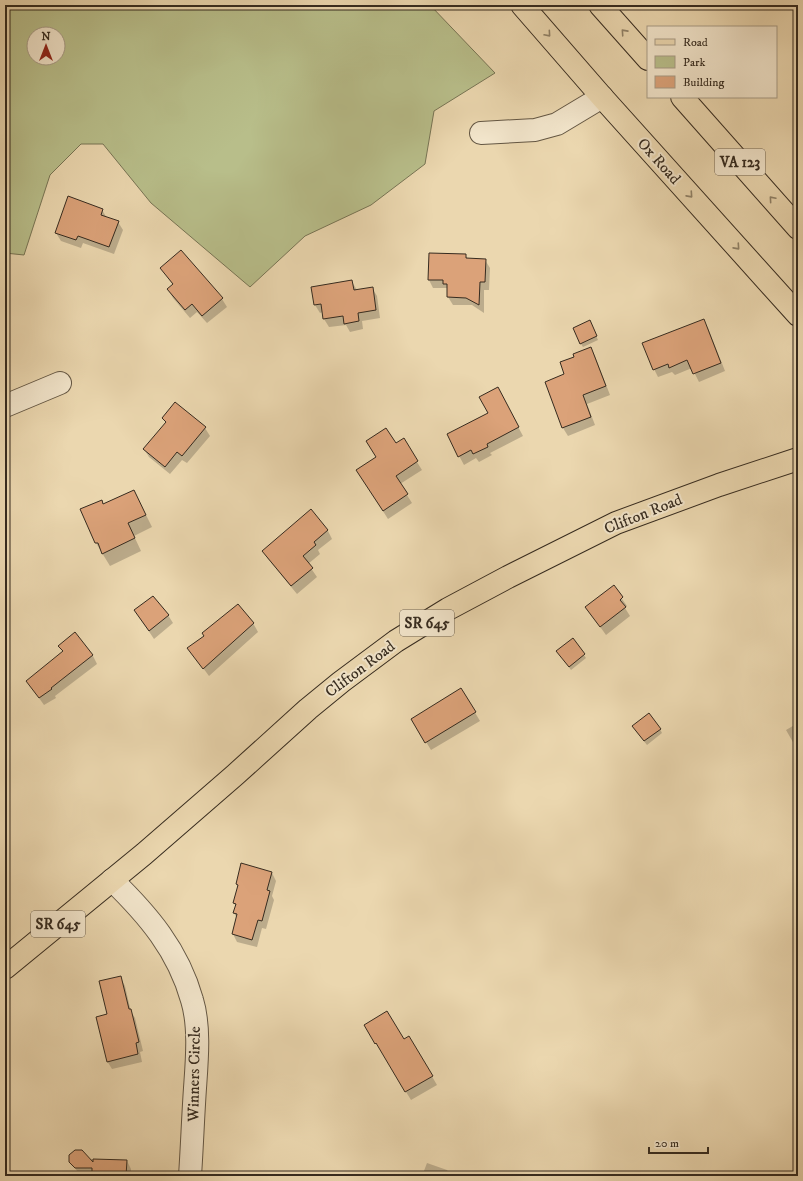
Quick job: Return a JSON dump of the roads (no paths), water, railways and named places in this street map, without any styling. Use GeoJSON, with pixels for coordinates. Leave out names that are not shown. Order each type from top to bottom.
{"type":"FeatureCollection","features":[{"type":"Feature","properties":{"kind":"main road","name":"Ox Road"},"geometry":{"type":"LineString","coordinates":[[522,5],[602,97],[798,315]]}},
{"type":"Feature","properties":{"kind":"main road"},"geometry":{"type":"LineString","coordinates":[[600,5],[647,58]]}},
{"type":"Feature","properties":{"kind":"main road","name":"VA 123"},"geometry":{"type":"LineString","coordinates":[[683,98],[798,228]]}},
{"type":"Feature","properties":{"kind":"main road","name":"Clifton Road"},"geometry":{"type":"LineString","coordinates":[[5,968],[230,780],[308,708],[396,641],[448,609],[616,523],[719,485],[798,459]]}},
{"type":"Feature","properties":{"kind":"street"},"geometry":{"type":"LineString","coordinates":[[481,133],[535,130],[557,124],[602,97]]}},
{"type":"Feature","properties":{"kind":"street"},"geometry":{"type":"LineString","coordinates":[[5,406],[60,382]]}},
{"type":"Feature","properties":{"kind":"street","name":"Winners Circle"},"geometry":{"type":"LineString","coordinates":[[112,880],[145,913],[173,953],[182,971],[193,1000],[196,1018],[197,1056],[190,1176]]}}]}
